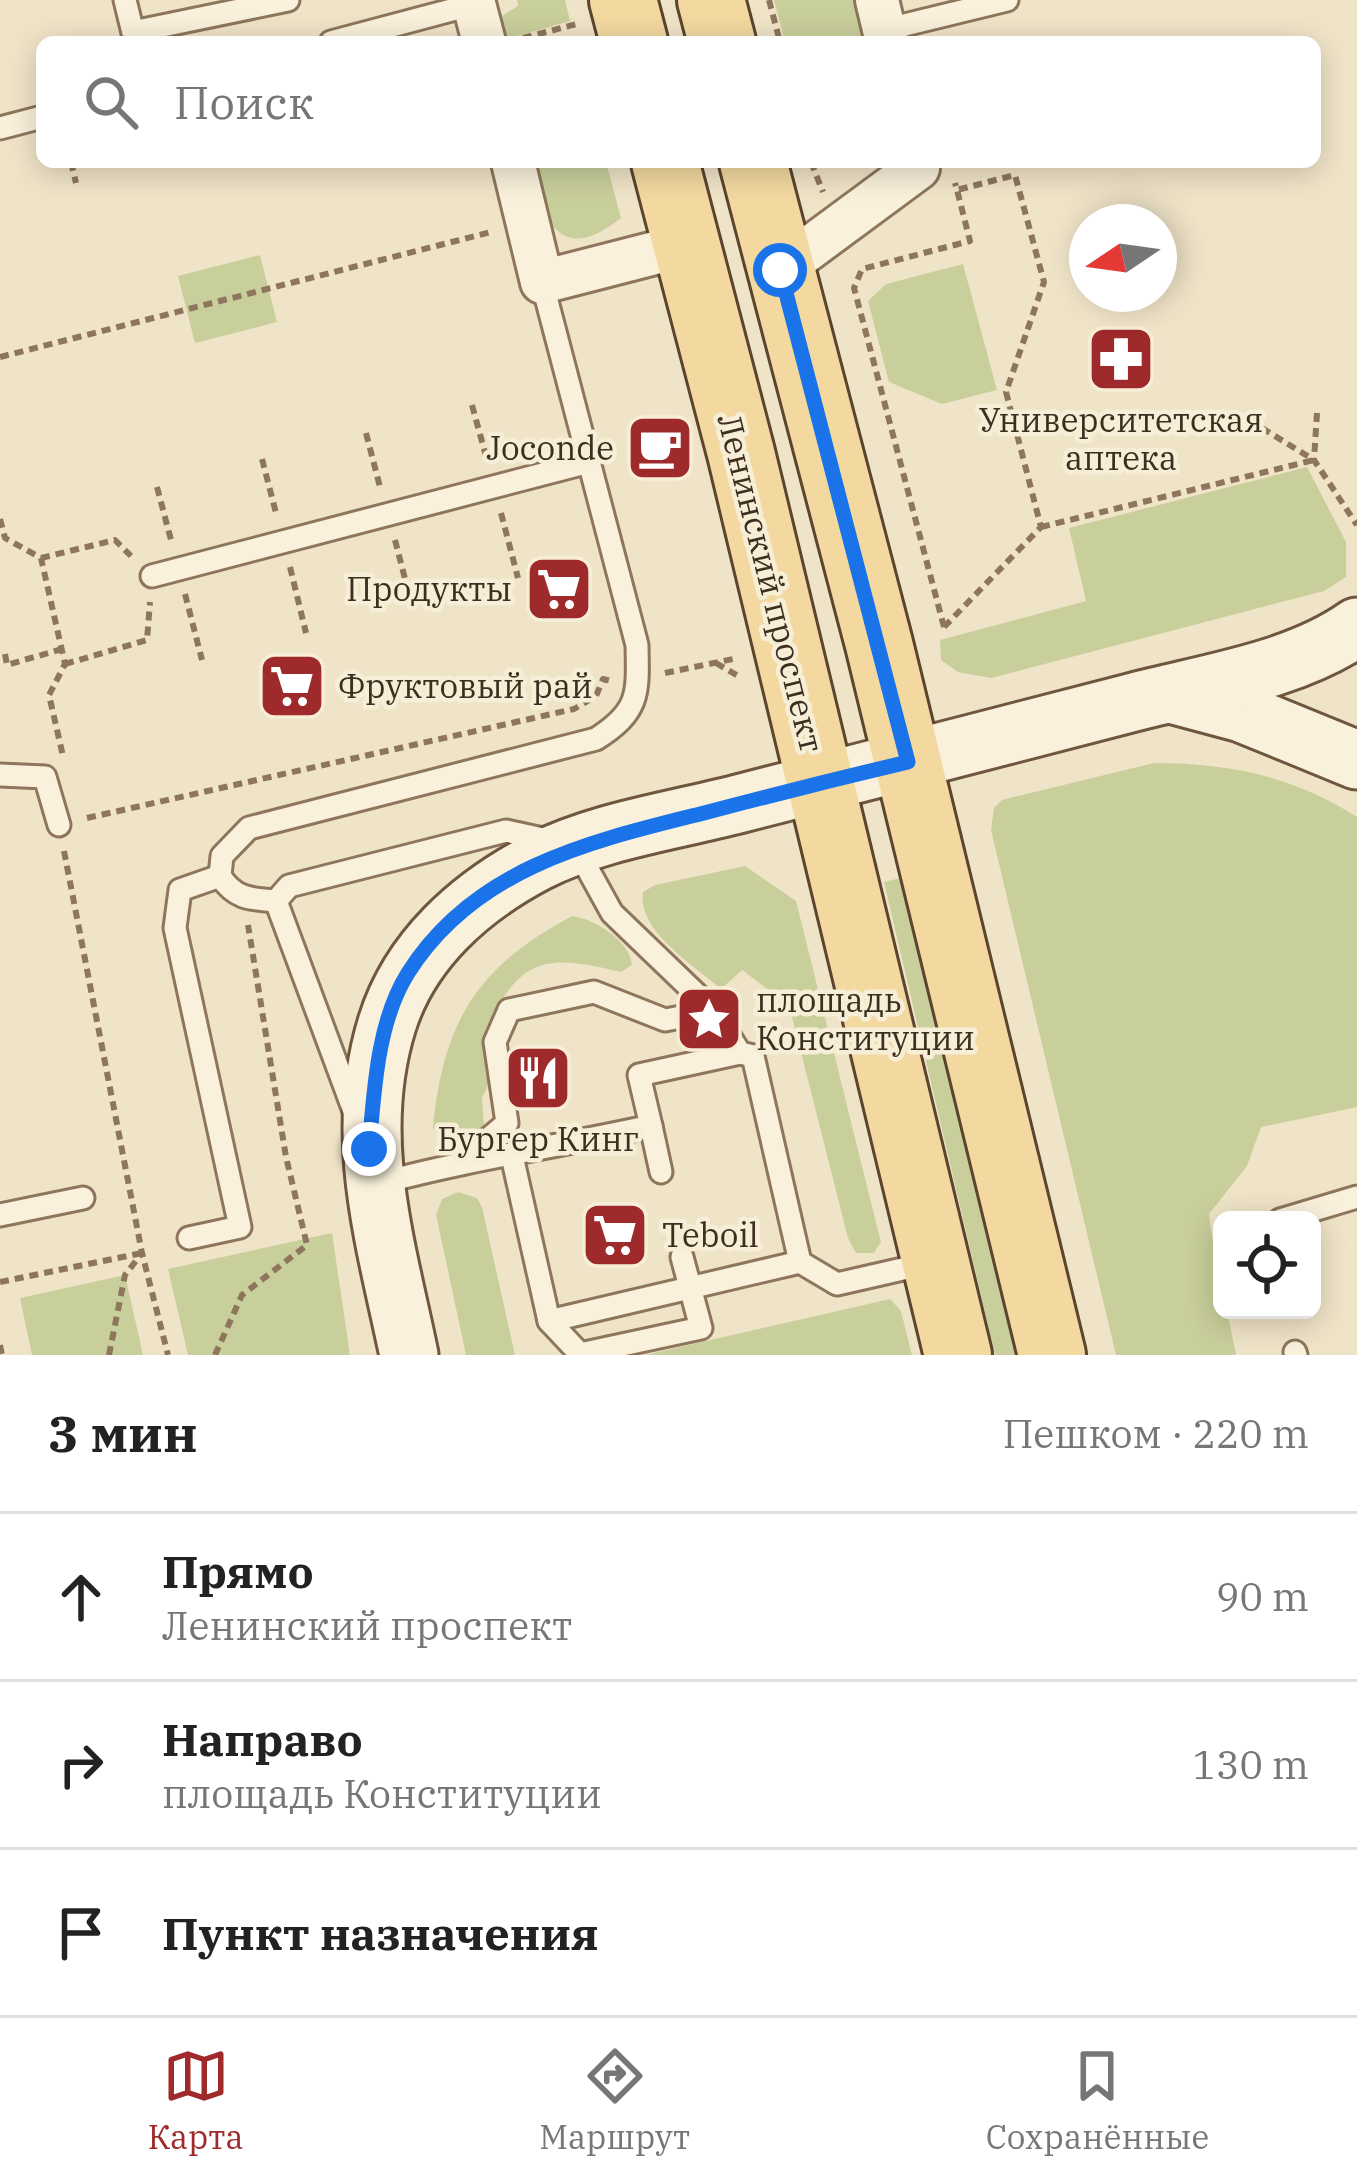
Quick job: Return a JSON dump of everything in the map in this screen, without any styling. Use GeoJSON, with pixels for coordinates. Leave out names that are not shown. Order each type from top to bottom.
{"type":"FeatureCollection","features":[{"type":"Feature","properties":{"kind":"main road"},"geometry":{"type":"LineString","coordinates":[[711,0],[720,36]]}},
{"type":"Feature","properties":{"kind":"main road","name":"Ленинский проспект"},"geometry":{"type":"LineString","coordinates":[[667,168],[958,1355]]}},
{"type":"Feature","properties":{"kind":"main road"},"geometry":{"type":"LineString","coordinates":[[754,168],[908,762],[1052,1355]]}},
{"type":"Feature","properties":{"kind":"main road"},"geometry":{"type":"LineString","coordinates":[[409,1355],[370,1167],[386,1026],[407,974],[447,926],[484,894],[575,846],[1171,694],[1306,653],[1357,627]]}},
{"type":"Feature","properties":{"kind":"main road"},"geometry":{"type":"LineString","coordinates":[[1171,694],[1242,713],[1357,760]]}},
{"type":"Feature","properties":{"kind":"street"},"geometry":{"type":"LineString","coordinates":[[514,168],[542,282],[686,245]]}},
{"type":"Feature","properties":{"kind":"street"},"geometry":{"type":"LineString","coordinates":[[780,270],[918,168],[935,169]]}},
{"type":"Feature","properties":{"kind":"lane"},"geometry":{"type":"LineString","coordinates":[[124,0],[134,36]]}},
{"type":"Feature","properties":{"kind":"lane"},"geometry":{"type":"LineString","coordinates":[[138,36],[288,0]]}},
{"type":"Feature","properties":{"kind":"lane"},"geometry":{"type":"LineString","coordinates":[[882,24],[1007,0]]}},
{"type":"Feature","properties":{"kind":"lane"},"geometry":{"type":"LineString","coordinates":[[363,36],[477,15]]}},
{"type":"Feature","properties":{"kind":"lane"},"geometry":{"type":"LineString","coordinates":[[0,128],[36,119]]}},
{"type":"Feature","properties":{"kind":"lane"},"geometry":{"type":"LineString","coordinates":[[276,901],[244,898],[231,892],[220,876],[223,856],[249,828],[596,739],[624,721],[638,692],[637,645],[542,282]]}},
{"type":"Feature","properties":{"kind":"lane"},"geometry":{"type":"LineString","coordinates":[[152,576],[589,462]]}},
{"type":"Feature","properties":{"kind":"lane"},"geometry":{"type":"LineString","coordinates":[[0,776],[45,777],[59,825]]}},
{"type":"Feature","properties":{"kind":"lane"},"geometry":{"type":"LineString","coordinates":[[276,901],[289,886],[506,830],[575,846],[612,914],[714,1011],[740,1053]]}},
{"type":"Feature","properties":{"kind":"lane"},"geometry":{"type":"LineString","coordinates":[[189,1238],[240,1227],[175,928],[180,890],[220,876]]}},
{"type":"Feature","properties":{"kind":"lane"},"geometry":{"type":"LineString","coordinates":[[276,901],[370,1167],[512,1156],[651,1126]]}},
{"type":"Feature","properties":{"kind":"lane"},"geometry":{"type":"LineString","coordinates":[[462,1161],[507,1124],[495,1042],[509,1010],[594,992],[665,1020],[714,1011]]}},
{"type":"Feature","properties":{"kind":"lane"},"geometry":{"type":"LineString","coordinates":[[662,1172],[639,1075],[740,1053],[753,1056],[800,1262]]}},
{"type":"Feature","properties":{"kind":"lane"},"geometry":{"type":"LineString","coordinates":[[512,1156],[549,1321],[580,1354],[701,1328],[682,1257]]}},
{"type":"Feature","properties":{"kind":"lane"},"geometry":{"type":"LineString","coordinates":[[1310,1211],[1357,1197]]}},
{"type":"Feature","properties":{"kind":"lane"},"geometry":{"type":"LineString","coordinates":[[0,1215],[83,1198]]}},
{"type":"Feature","properties":{"kind":"lane"},"geometry":{"type":"LineString","coordinates":[[549,1321],[800,1262],[837,1284],[935,1261]]}},
{"type":"Feature","properties":{"kind":"path"},"geometry":{"type":"LineString","coordinates":[[769,0],[778,36]]}},
{"type":"Feature","properties":{"kind":"path"},"geometry":{"type":"LineString","coordinates":[[540,36],[611,22]]}},
{"type":"Feature","properties":{"kind":"path"},"geometry":{"type":"LineString","coordinates":[[72,168],[76,183]]}},
{"type":"Feature","properties":{"kind":"path"},"geometry":{"type":"LineString","coordinates":[[935,169],[957,190],[970,241],[862,269],[854,289],[944,627],[1041,526],[1314,460]]}},
{"type":"Feature","properties":{"kind":"path"},"geometry":{"type":"LineString","coordinates":[[957,190],[1015,175],[1044,282],[1006,392],[1041,526]]}},
{"type":"Feature","properties":{"kind":"path"},"geometry":{"type":"LineString","coordinates":[[0,357],[492,232]]}},
{"type":"Feature","properties":{"kind":"path"},"geometry":{"type":"LineString","coordinates":[[472,405],[518,578]]}},
{"type":"Feature","properties":{"kind":"path"},"geometry":{"type":"LineString","coordinates":[[1314,460],[1317,413]]}},
{"type":"Feature","properties":{"kind":"path"},"geometry":{"type":"LineString","coordinates":[[1262,428],[1314,460],[1357,525]]}},
{"type":"Feature","properties":{"kind":"path"},"geometry":{"type":"LineString","coordinates":[[366,433],[412,606]]}},
{"type":"Feature","properties":{"kind":"path"},"geometry":{"type":"LineString","coordinates":[[262,460],[306,633]]}},
{"type":"Feature","properties":{"kind":"path"},"geometry":{"type":"LineString","coordinates":[[157,487],[202,660]]}},
{"type":"Feature","properties":{"kind":"path"},"geometry":{"type":"LineString","coordinates":[[0,518],[3,538],[41,558],[115,540],[152,576],[147,640],[65,664]]}},
{"type":"Feature","properties":{"kind":"path"},"geometry":{"type":"LineString","coordinates":[[41,558],[65,664],[49,695],[65,767],[45,777]]}},
{"type":"Feature","properties":{"kind":"path"},"geometry":{"type":"LineString","coordinates":[[5,654],[7,665],[62,649]]}},
{"type":"Feature","properties":{"kind":"path"},"geometry":{"type":"LineString","coordinates":[[168,1355],[142,1253],[59,825],[574,709],[596,696],[603,679],[638,679],[738,658]]}},
{"type":"Feature","properties":{"kind":"path"},"geometry":{"type":"LineString","coordinates":[[716,663],[743,679]]}},
{"type":"Feature","properties":{"kind":"path"},"geometry":{"type":"LineString","coordinates":[[215,1355],[242,1295],[307,1245],[286,1157],[244,898]]}},
{"type":"Feature","properties":{"kind":"path"},"geometry":{"type":"LineString","coordinates":[[0,1282],[142,1253]]}},
{"type":"Feature","properties":{"kind":"path"},"geometry":{"type":"LineString","coordinates":[[109,1355],[125,1275],[142,1253]]}},
{"type":"Feature","properties":{"kind":"path"},"geometry":{"type":"LineString","coordinates":[[0,1345],[2,1355]]}},
{"type":"Feature","properties":{"kind":"green space"},"geometry":{"type":"Polygon","coordinates":[[[517,0],[565,0],[570,21],[517,36],[496,36],[497,19],[518,6],[517,0]]]}},
{"type":"Feature","properties":{"kind":"green space"},"geometry":{"type":"Polygon","coordinates":[[[774,0],[858,0],[867,36],[783,36],[774,0]]]}},
{"type":"Feature","properties":{"kind":"green space"},"geometry":{"type":"Polygon","coordinates":[[[526,168],[608,168],[621,218],[582,238],[567,237],[556,229],[526,168]]]}},
{"type":"Feature","properties":{"kind":"green space"},"geometry":{"type":"Polygon","coordinates":[[[260,255],[277,322],[195,343],[178,276],[260,255]]]}},
{"type":"Feature","properties":{"kind":"green space"},"geometry":{"type":"Polygon","coordinates":[[[963,264],[997,390],[942,404],[889,382],[868,301],[886,284],[963,264]]]}},
{"type":"Feature","properties":{"kind":"green space"},"geometry":{"type":"Polygon","coordinates":[[[1307,467],[1346,542],[1346,577],[1324,591],[991,678],[958,672],[941,660],[940,640],[1086,601],[1069,528],[1307,467]]]}},
{"type":"Feature","properties":{"kind":"green space"},"geometry":{"type":"Polygon","coordinates":[[[1154,763],[1259,775],[1309,791],[1357,817],[1357,1107],[1261,1127],[1247,1166],[1209,1214],[1213,1319],[1229,1319],[1236,1355],[1116,1355],[991,830],[994,808],[1002,800],[1154,763]]]}},
{"type":"Feature","properties":{"kind":"green space"},"geometry":{"type":"Polygon","coordinates":[[[745,866],[796,901],[881,1242],[874,1253],[856,1253],[848,1238],[789,1005],[742,970],[721,989],[658,934],[644,906],[643,892],[655,885],[745,866]]]}},
{"type":"Feature","properties":{"kind":"green space"},"geometry":{"type":"Polygon","coordinates":[[[909,876],[1021,1355],[995,1355],[884,882],[909,876]]]}},
{"type":"Feature","properties":{"kind":"green space"},"geometry":{"type":"Polygon","coordinates":[[[572,916],[610,933],[625,948],[632,965],[621,972],[551,963],[521,977],[482,1037],[491,1079],[482,1098],[484,1128],[440,1137],[433,1128],[438,1090],[456,1027],[471,1001],[512,956],[572,916]]]}},
{"type":"Feature","properties":{"kind":"green space"},"geometry":{"type":"Polygon","coordinates":[[[458,1192],[477,1198],[482,1207],[515,1355],[466,1355],[436,1215],[442,1199],[458,1192]]]}},
{"type":"Feature","properties":{"kind":"green space"},"geometry":{"type":"Polygon","coordinates":[[[332,1233],[350,1355],[188,1355],[168,1269],[332,1233]]]}},
{"type":"Feature","properties":{"kind":"green space"},"geometry":{"type":"Polygon","coordinates":[[[125,1275],[143,1355],[32,1355],[20,1298],[125,1275]]]}},
{"type":"Feature","properties":{"kind":"green space"},"geometry":{"type":"Polygon","coordinates":[[[890,1299],[901,1311],[912,1355],[645,1355],[890,1299]]]}},
{"type":"Feature","properties":{"kind":"place","name":"Университетская аптека"},"geometry":{"type":"Point","coordinates":[1121,359]}},
{"type":"Feature","properties":{"kind":"place","name":"Joconde"},"geometry":{"type":"Point","coordinates":[660,448]}},
{"type":"Feature","properties":{"kind":"place","name":"Продукты"},"geometry":{"type":"Point","coordinates":[559,589]}},
{"type":"Feature","properties":{"kind":"place","name":"Фруктовый рай"},"geometry":{"type":"Point","coordinates":[292,686]}},
{"type":"Feature","properties":{"kind":"place","name":"площадь Конституции"},"geometry":{"type":"Point","coordinates":[709,1019]}},
{"type":"Feature","properties":{"kind":"place","name":"Бургер Кинг"},"geometry":{"type":"Point","coordinates":[538,1078]}},
{"type":"Feature","properties":{"kind":"place","name":"Teboil"},"geometry":{"type":"Point","coordinates":[615,1235]}},
{"type":"Feature","properties":{"kind":"route"},"geometry":{"type":"LineString","coordinates":[[369,1149],[386,1026],[407,974],[447,926],[484,894],[538,861],[575,846],[908,762],[780,270]]}}]}
